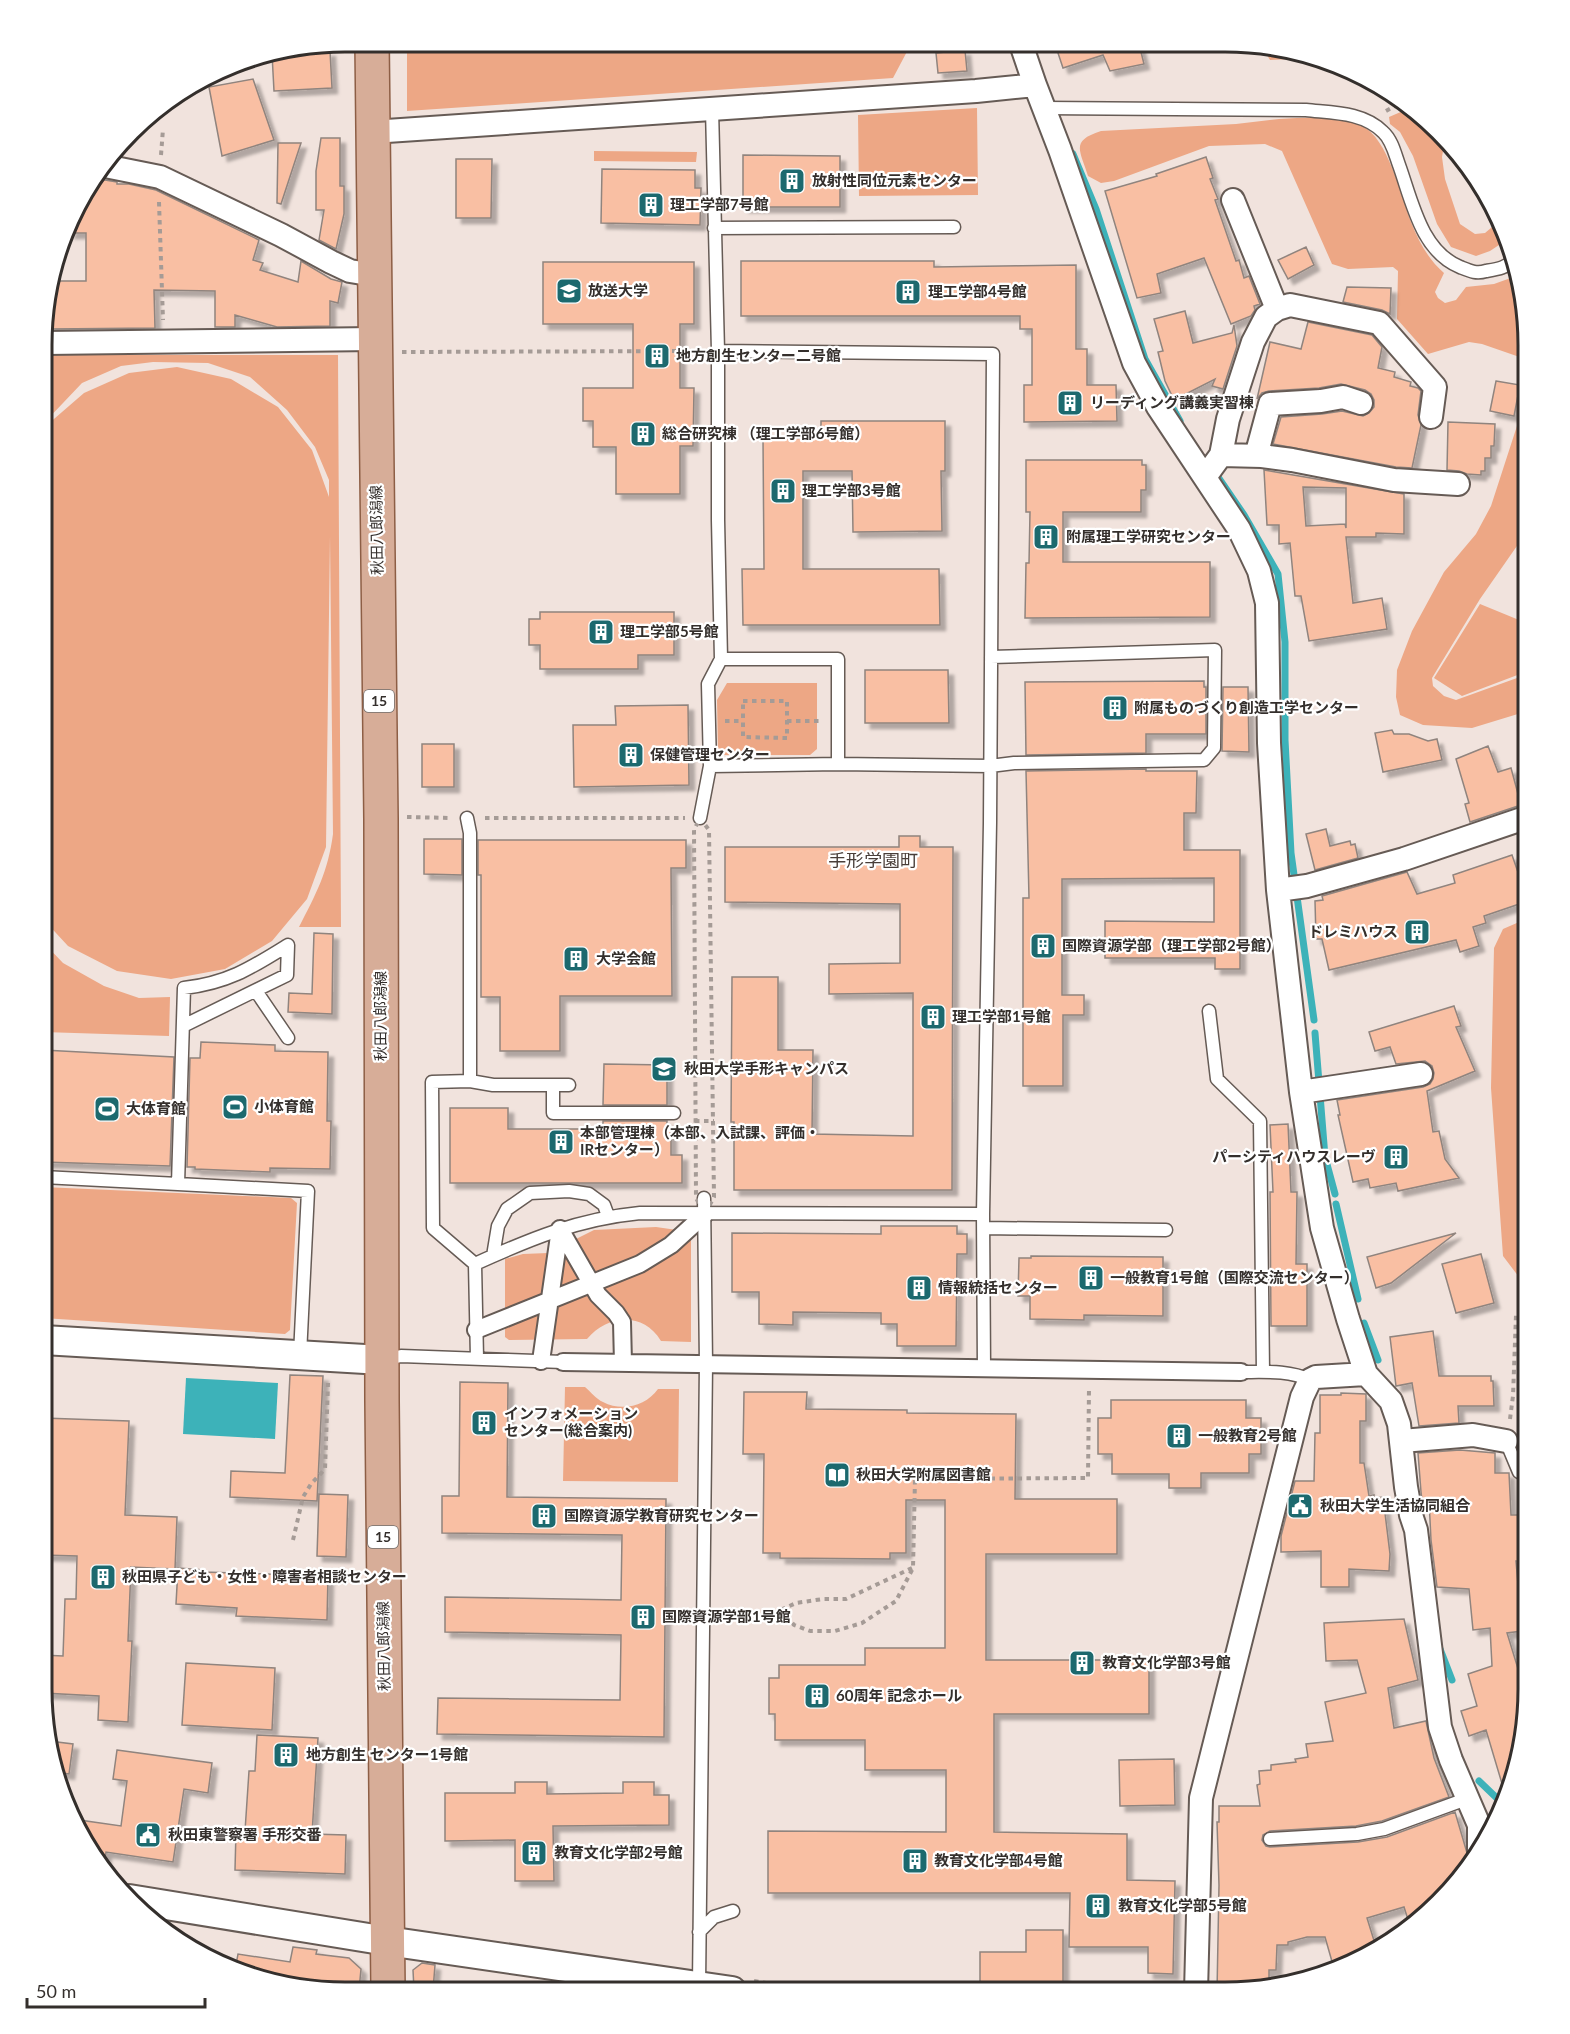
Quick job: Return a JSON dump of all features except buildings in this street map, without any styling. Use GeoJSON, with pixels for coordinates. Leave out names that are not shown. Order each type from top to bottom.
{"type":"FeatureCollection","features":[{"type":"Feature","properties":{"kind":"main road","name":"秋田八郎潟線"},"geometry":{"type":"LineString","coordinates":[[372,52],[374,275],[385,346],[381,819],[382,1360],[388,1982]]}},
{"type":"Feature","properties":{"kind":"street"},"geometry":{"type":"LineString","coordinates":[[1024,52],[1134,363],[1158,407],[1206,476],[1239,529],[1259,571],[1267,603],[1269,743],[1292,888],[1313,1090],[1322,1228],[1366,1374],[1391,1401],[1402,1441],[1408,1496],[1416,1530],[1440,1727],[1451,1760],[1468,1798],[1485,1821]]}},
{"type":"Feature","properties":{"kind":"street"},"geometry":{"type":"LineString","coordinates":[[372,132],[964,92],[1035,85]]}},
{"type":"Feature","properties":{"kind":"street"},"geometry":{"type":"LineString","coordinates":[[113,168],[160,177],[350,271],[374,275]]}},
{"type":"Feature","properties":{"kind":"street"},"geometry":{"type":"LineString","coordinates":[[1233,200],[1277,309]]}},
{"type":"Feature","properties":{"kind":"street"},"geometry":{"type":"LineString","coordinates":[[1206,476],[1220,456],[1228,419],[1253,342],[1266,317],[1277,309],[1290,305],[1379,323],[1435,387],[1431,417]]}},
{"type":"Feature","properties":{"kind":"street"},"geometry":{"type":"LineString","coordinates":[[52,343],[164,342],[385,346]]}},
{"type":"Feature","properties":{"kind":"street"},"geometry":{"type":"LineString","coordinates":[[1256,456],[1270,404],[1321,401],[1343,397],[1361,403]]}},
{"type":"Feature","properties":{"kind":"street"},"geometry":{"type":"LineString","coordinates":[[1220,456],[1256,456],[1293,460],[1394,480],[1458,484]]}},
{"type":"Feature","properties":{"kind":"street"},"geometry":{"type":"LineString","coordinates":[[1292,888],[1404,859],[1518,820]]}},
{"type":"Feature","properties":{"kind":"street"},"geometry":{"type":"LineString","coordinates":[[1313,1090],[1421,1074]]}},
{"type":"Feature","properties":{"kind":"street"},"geometry":{"type":"LineString","coordinates":[[476,1330],[640,1264],[671,1245],[704,1206]]}},
{"type":"Feature","properties":{"kind":"street"},"geometry":{"type":"LineString","coordinates":[[560,1229],[598,1295],[622,1322],[623,1363]]}},
{"type":"Feature","properties":{"kind":"street"},"geometry":{"type":"LineString","coordinates":[[541,1361],[560,1229]]}},
{"type":"Feature","properties":{"kind":"street"},"geometry":{"type":"LineString","coordinates":[[52,1341],[382,1360]]}},
{"type":"Feature","properties":{"kind":"street"},"geometry":{"type":"LineString","coordinates":[[563,1362],[1241,1372]]}},
{"type":"Feature","properties":{"kind":"street"},"geometry":{"type":"LineString","coordinates":[[1196,1982],[1201,1798],[1302,1397],[1310,1380],[1316,1377],[1366,1374]]}},
{"type":"Feature","properties":{"kind":"street"},"geometry":{"type":"LineString","coordinates":[[1402,1441],[1473,1435],[1506,1441]]}},
{"type":"Feature","properties":{"kind":"street"},"geometry":{"type":"LineString","coordinates":[[148,1905],[638,1982]]}},
{"type":"Feature","properties":{"kind":"lane"},"geometry":{"type":"LineString","coordinates":[[1044,108],[1306,110],[1342,113],[1370,120],[1386,134],[1424,234],[1440,255],[1456,266],[1476,274],[1507,267]]}},
{"type":"Feature","properties":{"kind":"lane"},"geometry":{"type":"LineString","coordinates":[[700,818],[710,766],[708,684],[721,659],[718,351],[712,109]]}},
{"type":"Feature","properties":{"kind":"lane"},"geometry":{"type":"LineString","coordinates":[[714,228],[954,227]]}},
{"type":"Feature","properties":{"kind":"lane"},"geometry":{"type":"LineString","coordinates":[[718,351],[993,354],[983,1214],[984,1368]]}},
{"type":"Feature","properties":{"kind":"lane"},"geometry":{"type":"LineString","coordinates":[[710,766],[838,764],[990,766],[1014,763],[1204,760],[1214,747],[1215,650],[991,657]]}},
{"type":"Feature","properties":{"kind":"lane"},"geometry":{"type":"LineString","coordinates":[[721,659],[838,659],[838,764]]}},
{"type":"Feature","properties":{"kind":"lane"},"geometry":{"type":"LineString","coordinates":[[467,818],[470,833],[470,1081]]}},
{"type":"Feature","properties":{"kind":"lane"},"geometry":{"type":"LineString","coordinates":[[178,1184],[184,988],[208,985],[243,972],[288,945],[287,975],[183,1026]]}},
{"type":"Feature","properties":{"kind":"lane"},"geometry":{"type":"LineString","coordinates":[[256,990],[288,1038]]}},
{"type":"Feature","properties":{"kind":"lane"},"geometry":{"type":"LineString","coordinates":[[1209,1011],[1216,1079],[1260,1121],[1263,1372]]}},
{"type":"Feature","properties":{"kind":"lane"},"geometry":{"type":"LineString","coordinates":[[477,1358],[475,1264],[433,1228],[432,1082],[470,1081],[493,1085],[569,1085]]}},
{"type":"Feature","properties":{"kind":"lane"},"geometry":{"type":"LineString","coordinates":[[553,1085],[553,1113],[674,1113]]}},
{"type":"Feature","properties":{"kind":"lane"},"geometry":{"type":"LineString","coordinates":[[52,1177],[308,1191],[300,1356]]}},
{"type":"Feature","properties":{"kind":"lane"},"geometry":{"type":"LineString","coordinates":[[493,1256],[498,1226],[507,1209],[530,1193],[569,1191],[589,1194],[604,1205],[608,1216]]}},
{"type":"Feature","properties":{"kind":"lane"},"geometry":{"type":"LineString","coordinates":[[475,1264],[560,1229],[608,1216],[704,1206],[983,1214]]}},
{"type":"Feature","properties":{"kind":"lane"},"geometry":{"type":"LineString","coordinates":[[699,1982],[706,1364],[704,1206]]}},
{"type":"Feature","properties":{"kind":"lane"},"geometry":{"type":"LineString","coordinates":[[983,1228],[1166,1230]]}},
{"type":"Feature","properties":{"kind":"lane"},"geometry":{"type":"LineString","coordinates":[[382,1360],[401,1356],[563,1362]]}},
{"type":"Feature","properties":{"kind":"lane"},"geometry":{"type":"LineString","coordinates":[[1241,1372],[1299,1375],[1310,1380]]}},
{"type":"Feature","properties":{"kind":"lane"},"geometry":{"type":"LineString","coordinates":[[1506,1441],[1518,1470]]}},
{"type":"Feature","properties":{"kind":"lane"},"geometry":{"type":"LineString","coordinates":[[1270,1839],[1357,1834],[1384,1829],[1468,1798]]}},
{"type":"Feature","properties":{"kind":"lane"},"geometry":{"type":"LineString","coordinates":[[699,1932],[714,1917],[733,1911]]}},
{"type":"Feature","properties":{"kind":"path"},"geometry":{"type":"LineString","coordinates":[[160,177],[159,215],[164,342]]}},
{"type":"Feature","properties":{"kind":"path"},"geometry":{"type":"LineString","coordinates":[[385,346],[718,351]]}},
{"type":"Feature","properties":{"kind":"path"},"geometry":{"type":"LineString","coordinates":[[743,701],[787,701],[787,721],[787,738],[743,737],[743,701]]}},
{"type":"Feature","properties":{"kind":"path"},"geometry":{"type":"LineString","coordinates":[[787,721],[838,721]]}},
{"type":"Feature","properties":{"kind":"path"},"geometry":{"type":"LineString","coordinates":[[399,818],[700,818]]}},
{"type":"Feature","properties":{"kind":"path"},"geometry":{"type":"LineString","coordinates":[[694,830],[696,1198],[704,1206],[714,1197],[709,831]]}},
{"type":"Feature","properties":{"kind":"path"},"geometry":{"type":"LineString","coordinates":[[694,1121],[714,1121]]}},
{"type":"Feature","properties":{"kind":"path"},"geometry":{"type":"LineString","coordinates":[[1506,1441],[1513,1396],[1516,1315]]}},
{"type":"Feature","properties":{"kind":"path"},"geometry":{"type":"LineString","coordinates":[[293,1540],[303,1497],[325,1469],[329,1358]]}},
{"type":"Feature","properties":{"kind":"path"},"geometry":{"type":"LineString","coordinates":[[782,1609],[794,1625],[810,1631],[835,1631],[862,1623],[896,1601],[913,1568],[915,1479],[1088,1478],[1090,1370]]}},
{"type":"Feature","properties":{"kind":"path"},"geometry":{"type":"LineString","coordinates":[[703,1614],[774,1613],[796,1602],[846,1599],[913,1568]]}},
{"type":"Feature","properties":{"kind":"shaded area"},"geometry":{"type":"Polygon","coordinates":[[[407,52],[907,52],[893,78],[407,111],[407,52]]]}},
{"type":"Feature","properties":{"kind":"shaded area"},"geometry":{"type":"Polygon","coordinates":[[[1267,56],[1287,59],[1270,60],[1267,56]]]}},
{"type":"Feature","properties":{"kind":"shaded area"},"geometry":{"type":"Polygon","coordinates":[[[977,108],[978,195],[859,196],[858,115],[977,108]]]}},
{"type":"Feature","properties":{"kind":"shaded area"},"geometry":{"type":"Polygon","coordinates":[[[1401,112],[1443,150],[1445,179],[1460,224],[1475,234],[1485,233],[1492,227],[1500,245],[1476,256],[1451,247],[1437,224],[1413,156],[1400,132],[1390,124],[1389,117],[1401,112]]]}},
{"type":"Feature","properties":{"kind":"shaded area"},"geometry":{"type":"Polygon","coordinates":[[[1321,118],[1352,122],[1371,133],[1386,155],[1421,243],[1433,262],[1444,273],[1435,292],[1438,298],[1445,303],[1456,300],[1466,287],[1494,284],[1510,278],[1517,326],[1518,357],[1469,342],[1428,354],[1397,319],[1398,271],[1393,267],[1348,269],[1332,264],[1282,151],[1265,144],[1209,146],[1114,181],[1101,183],[1088,176],[1080,153],[1081,143],[1101,131],[1236,124],[1279,119],[1321,118]]]}},
{"type":"Feature","properties":{"kind":"shaded area"},"geometry":{"type":"Polygon","coordinates":[[[594,151],[697,152],[696,162],[594,161],[594,151]]]}},
{"type":"Feature","properties":{"kind":"shaded area"},"geometry":{"type":"Polygon","coordinates":[[[52,355],[338,355],[341,927],[299,927],[325,871],[333,834],[330,536],[326,847],[307,899],[272,941],[225,969],[171,979],[117,971],[68,946],[52,929],[52,421],[84,393],[129,373],[177,367],[231,379],[278,407],[312,450],[329,497],[329,480],[315,447],[287,410],[250,377],[208,363],[153,362],[121,366],[82,383],[52,415],[52,355]]]}},
{"type":"Feature","properties":{"kind":"shaded area"},"geometry":{"type":"Polygon","coordinates":[[[1518,423],[1518,544],[1480,599],[1432,678],[1433,686],[1444,696],[1456,700],[1518,678],[1518,714],[1472,728],[1423,725],[1400,715],[1396,697],[1397,670],[1412,631],[1444,572],[1476,534],[1491,506],[1518,423]]]}},
{"type":"Feature","properties":{"kind":"shaded area"},"geometry":{"type":"Polygon","coordinates":[[[1480,604],[1518,620],[1518,675],[1462,696],[1434,678],[1480,604]]]}},
{"type":"Feature","properties":{"kind":"shaded area"},"geometry":{"type":"Polygon","coordinates":[[[727,683],[817,683],[817,749],[810,755],[724,755],[718,750],[717,700],[727,683]]]}},
{"type":"Feature","properties":{"kind":"shaded area"},"geometry":{"type":"Polygon","coordinates":[[[1518,922],[1518,1276],[1503,1256],[1491,1088],[1494,948],[1503,929],[1518,922]]]}},
{"type":"Feature","properties":{"kind":"shaded area"},"geometry":{"type":"Polygon","coordinates":[[[52,951],[63,963],[104,986],[139,998],[170,997],[169,1036],[52,1032],[52,951]]]}},
{"type":"Feature","properties":{"kind":"shaded area"},"geometry":{"type":"Polygon","coordinates":[[[52,1187],[291,1198],[297,1203],[290,1330],[285,1334],[52,1319],[52,1187]]]}},
{"type":"Feature","properties":{"kind":"shaded area"},"geometry":{"type":"Polygon","coordinates":[[[656,1227],[691,1232],[691,1342],[661,1341],[645,1325],[625,1320],[604,1325],[587,1339],[509,1340],[505,1337],[505,1259],[523,1254],[548,1253],[594,1230],[656,1227]]]}},
{"type":"Feature","properties":{"kind":"shaded area"},"geometry":{"type":"Polygon","coordinates":[[[565,1387],[585,1387],[603,1402],[618,1407],[633,1406],[647,1400],[658,1389],[679,1389],[678,1482],[563,1481],[565,1387]]]}},
{"type":"Feature","properties":{"kind":"water"},"geometry":{"type":"Polygon","coordinates":[[[186,1378],[278,1383],[275,1439],[183,1434],[186,1378]]]}},
{"type":"Feature","properties":{"kind":"waterway"},"geometry":{"type":"LineString","coordinates":[[1073,154],[1096,209],[1145,359],[1180,421]]}},
{"type":"Feature","properties":{"kind":"waterway"},"geometry":{"type":"LineString","coordinates":[[1218,477],[1244,515],[1278,574],[1285,642],[1285,740],[1291,853],[1314,1020]]}},
{"type":"Feature","properties":{"kind":"waterway"},"geometry":{"type":"LineString","coordinates":[[1315,1033],[1325,1157],[1335,1194]]}},
{"type":"Feature","properties":{"kind":"waterway"},"geometry":{"type":"LineString","coordinates":[[1336,1204],[1358,1299]]}},
{"type":"Feature","properties":{"kind":"waterway"},"geometry":{"type":"LineString","coordinates":[[1364,1323],[1378,1360]]}},
{"type":"Feature","properties":{"kind":"waterway"},"geometry":{"type":"LineString","coordinates":[[1440,1649],[1452,1680]]}},
{"type":"Feature","properties":{"kind":"waterway"},"geometry":{"type":"LineString","coordinates":[[1479,1781],[1496,1798]]}},
{"type":"Feature","properties":{"kind":"place","name":"放射性同位元素センター"},"geometry":{"type":"Point","coordinates":[792,181]}},
{"type":"Feature","properties":{"kind":"place","name":"理工学部7号館"},"geometry":{"type":"Point","coordinates":[651,205]}},
{"type":"Feature","properties":{"kind":"place","name":"放送大学"},"geometry":{"type":"Point","coordinates":[569,291]}},
{"type":"Feature","properties":{"kind":"place","name":"理工学部4号館"},"geometry":{"type":"Point","coordinates":[908,292]}},
{"type":"Feature","properties":{"kind":"place","name":"地方創生センター二号館"},"geometry":{"type":"Point","coordinates":[657,356]}},
{"type":"Feature","properties":{"kind":"place","name":"リーディング講義実習棟"},"geometry":{"type":"Point","coordinates":[1070,403]}},
{"type":"Feature","properties":{"kind":"place","name":"総合研究棟 （理工学部6号館）"},"geometry":{"type":"Point","coordinates":[643,434]}},
{"type":"Feature","properties":{"kind":"place","name":"理工学部3号館"},"geometry":{"type":"Point","coordinates":[783,491]}},
{"type":"Feature","properties":{"kind":"place","name":"附属理工学研究センター"},"geometry":{"type":"Point","coordinates":[1046,537]}},
{"type":"Feature","properties":{"kind":"place","name":"理工学部5号館"},"geometry":{"type":"Point","coordinates":[601,632]}},
{"type":"Feature","properties":{"kind":"place","name":"附属ものづくり創造工学センター"},"geometry":{"type":"Point","coordinates":[1115,708]}},
{"type":"Feature","properties":{"kind":"place","name":"保健管理センター"},"geometry":{"type":"Point","coordinates":[631,755]}},
{"type":"Feature","properties":{"kind":"place","name":"ドレミハウス"},"geometry":{"type":"Point","coordinates":[1417,932]}},
{"type":"Feature","properties":{"kind":"place","name":"国際資源学部（理工学部2号館）"},"geometry":{"type":"Point","coordinates":[1043,946]}},
{"type":"Feature","properties":{"kind":"place","name":"大学会館"},"geometry":{"type":"Point","coordinates":[576,959]}},
{"type":"Feature","properties":{"kind":"place","name":"理工学部1号館"},"geometry":{"type":"Point","coordinates":[933,1017]}},
{"type":"Feature","properties":{"kind":"place","name":"秋田大学手形キャンパス"},"geometry":{"type":"Point","coordinates":[664,1069]}},
{"type":"Feature","properties":{"kind":"place","name":"小体育館"},"geometry":{"type":"Point","coordinates":[235,1107]}},
{"type":"Feature","properties":{"kind":"place","name":"大体育館"},"geometry":{"type":"Point","coordinates":[107,1109]}},
{"type":"Feature","properties":{"kind":"place","name":"本部管理棟（本部、入試課、評価・ IRセンター）"},"geometry":{"type":"Point","coordinates":[561,1142]}},
{"type":"Feature","properties":{"kind":"place","name":"パーシティハウスレーヴ"},"geometry":{"type":"Point","coordinates":[1396,1157]}},
{"type":"Feature","properties":{"kind":"place","name":"一般教育1号館（国際交流センター）"},"geometry":{"type":"Point","coordinates":[1091,1278]}},
{"type":"Feature","properties":{"kind":"place","name":"情報統括センター"},"geometry":{"type":"Point","coordinates":[919,1288]}},
{"type":"Feature","properties":{"kind":"place","name":"インフォメーション センター(総合案内)"},"geometry":{"type":"Point","coordinates":[484,1423]}},
{"type":"Feature","properties":{"kind":"place","name":"一般教育2号館"},"geometry":{"type":"Point","coordinates":[1179,1436]}},
{"type":"Feature","properties":{"kind":"place","name":"秋田大学附属図書館"},"geometry":{"type":"Point","coordinates":[837,1475]}},
{"type":"Feature","properties":{"kind":"place","name":"秋田大学生活協同組合"},"geometry":{"type":"Point","coordinates":[1300,1506]}},
{"type":"Feature","properties":{"kind":"place","name":"国際資源学教育研究センター"},"geometry":{"type":"Point","coordinates":[544,1516]}},
{"type":"Feature","properties":{"kind":"place","name":"秋田県子ども・女性・障害者相談センター"},"geometry":{"type":"Point","coordinates":[103,1577]}},
{"type":"Feature","properties":{"kind":"place","name":"国際資源学部1号館"},"geometry":{"type":"Point","coordinates":[643,1617]}},
{"type":"Feature","properties":{"kind":"place","name":"教育文化学部3号館"},"geometry":{"type":"Point","coordinates":[1082,1663]}},
{"type":"Feature","properties":{"kind":"place","name":"60周年 記念ホール"},"geometry":{"type":"Point","coordinates":[817,1696]}},
{"type":"Feature","properties":{"kind":"place","name":"地方創生 センター1号館"},"geometry":{"type":"Point","coordinates":[286,1755]}},
{"type":"Feature","properties":{"kind":"place","name":"秋田東警察署 手形交番"},"geometry":{"type":"Point","coordinates":[148,1835]}},
{"type":"Feature","properties":{"kind":"place","name":"教育文化学部2号館"},"geometry":{"type":"Point","coordinates":[534,1853]}},
{"type":"Feature","properties":{"kind":"place","name":"教育文化学部4号館"},"geometry":{"type":"Point","coordinates":[915,1861]}},
{"type":"Feature","properties":{"kind":"place","name":"教育文化学部5号館"},"geometry":{"type":"Point","coordinates":[1098,1906]}},
{"type":"Feature","properties":{"kind":"district","name":"手形学園町"},"geometry":{"type":"Point","coordinates":[873,861]}}]}
